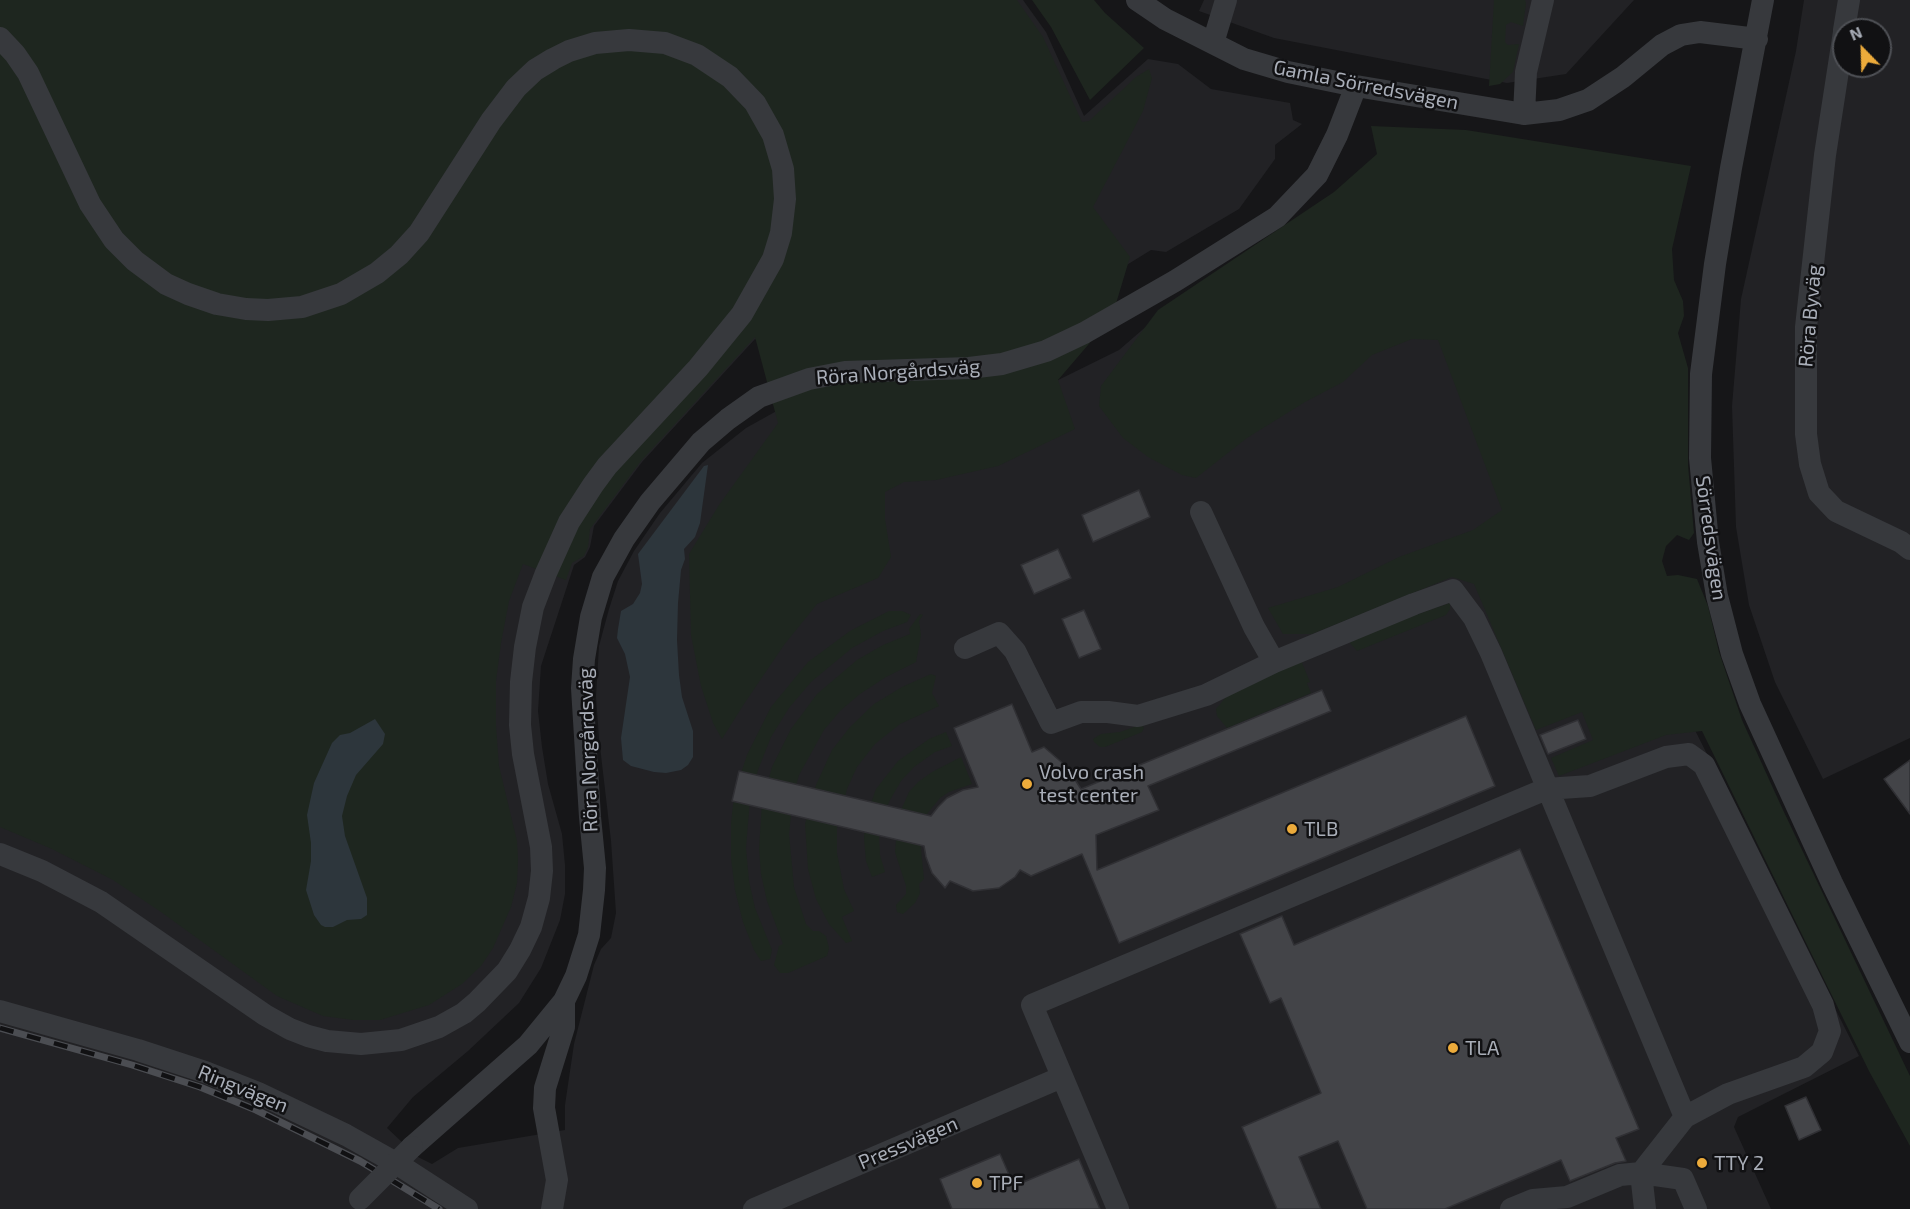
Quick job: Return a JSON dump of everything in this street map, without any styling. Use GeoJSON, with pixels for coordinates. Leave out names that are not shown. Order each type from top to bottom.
{"type":"FeatureCollection","features":[{"type":"Feature","properties":{"kind":"street","name":"Gamla Sörredsvägen"},"geometry":{"type":"LineString","coordinates":[[1137,0],[1165,19],[1244,58],[1288,72],[1356,86],[1524,114],[1559,110],[1588,100],[1623,77],[1662,45],[1681,35],[1700,32],[1757,39]]}},
{"type":"Feature","properties":{"kind":"street"},"geometry":{"type":"LineString","coordinates":[[1213,43],[1226,0]]}},
{"type":"Feature","properties":{"kind":"street"},"geometry":{"type":"LineString","coordinates":[[1524,114],[1526,72],[1543,0]]}},
{"type":"Feature","properties":{"kind":"street","name":"Sörredsvägen"},"geometry":{"type":"LineString","coordinates":[[1763,0],[1731,168],[1701,374],[1700,458],[1710,556],[1717,596],[1732,654],[1750,704],[1827,873],[1910,1042]]}},
{"type":"Feature","properties":{"kind":"street","name":"Röra Byväg"},"geometry":{"type":"LineString","coordinates":[[1847,18],[1850,0]]}},
{"type":"Feature","properties":{"kind":"street"},"geometry":{"type":"LineString","coordinates":[[0,38],[28,73],[90,204],[114,240],[135,261],[166,284],[217,304],[268,310],[302,306],[341,294],[377,273],[399,255],[419,232],[494,115],[521,82],[553,59],[595,43],[639,40],[665,43],[697,55],[730,77],[755,103],[773,135],[783,169],[785,199],[781,233],[773,260],[742,314],[699,368],[607,466],[569,522],[546,573],[533,608],[521,682],[521,742],[541,847],[542,871],[539,898],[529,932],[520,950],[507,971],[477,1002],[457,1018],[439,1027],[401,1040],[361,1044],[327,1041],[308,1036],[271,1020],[101,902],[42,871],[0,854]]}},
{"type":"Feature","properties":{"kind":"street","name":"Röra Byväg"},"geometry":{"type":"LineString","coordinates":[[1837,78],[1825,155],[1806,327],[1806,434],[1810,464],[1819,493],[1836,511],[1910,549]]}},
{"type":"Feature","properties":{"kind":"street","name":"Röra Norgårdsväg"},"geometry":{"type":"LineString","coordinates":[[356,1204],[412,1147],[528,1045],[564,1001],[582,960],[589,935],[594,890],[595,868],[582,688],[591,617],[603,577],[624,539],[650,502],[701,442],[759,397],[809,379],[845,372],[969,368],[1002,363],[1046,351],[1084,333],[1175,281],[1277,217],[1317,175],[1338,135],[1356,86]]}},
{"type":"Feature","properties":{"kind":"street"},"geometry":{"type":"LineString","coordinates":[[1201,512],[1254,627],[1274,662]]}},
{"type":"Feature","properties":{"kind":"street"},"geometry":{"type":"LineString","coordinates":[[965,648],[999,633],[1015,651],[1051,723],[1081,712],[1108,712],[1138,716],[1206,694],[1274,662],[1453,590],[1474,618],[1491,653],[1685,1117]]}},
{"type":"Feature","properties":{"kind":"street"},"geometry":{"type":"LineString","coordinates":[[1118,1209],[1032,1005],[1546,789],[1590,786],[1666,757],[1689,754],[1704,765],[1823,1005],[1830,1031],[1822,1052],[1804,1067],[1728,1094],[1685,1117],[1641,1173],[1645,1209]]}},
{"type":"Feature","properties":{"kind":"street"},"geometry":{"type":"LineString","coordinates":[[552,1209],[557,1180],[544,1108],[545,1088],[564,1027],[564,1001]]}},
{"type":"Feature","properties":{"kind":"street","name":"Ringvägen"},"geometry":{"type":"LineString","coordinates":[[0,1011],[138,1050],[205,1072],[258,1093],[346,1135],[396,1163],[467,1209]]}},
{"type":"Feature","properties":{"kind":"street","name":"Pressvägen"},"geometry":{"type":"LineString","coordinates":[[754,1209],[1062,1077]]}},
{"type":"Feature","properties":{"kind":"street"},"geometry":{"type":"LineString","coordinates":[[1511,1209],[1533,1200],[1567,1197],[1620,1175],[1641,1173],[1683,1179],[1696,1209]]}},
{"type":"Feature","properties":{"kind":"shaded area"},"geometry":{"type":"Polygon","coordinates":[[[0,0],[1023,0],[1046,32],[1084,116],[1148,59],[1178,64],[1211,89],[1290,103],[1293,120],[1302,124],[1275,145],[1275,159],[1239,209],[1166,252],[1151,250],[1117,271],[778,354],[755,339],[642,462],[594,526],[590,547],[585,557],[574,565],[541,666],[538,711],[542,747],[548,784],[562,834],[565,865],[565,894],[560,920],[541,968],[519,1003],[468,1051],[413,1097],[387,1128],[418,1157],[432,1164],[458,1148],[565,1130],[565,1105],[574,1044],[594,965],[601,949],[611,938],[616,913],[596,697],[599,646],[618,581],[634,551],[660,513],[702,463],[746,428],[782,408],[1044,387],[1119,350],[1156,318],[1323,210],[1384,155],[1633,607],[1859,1056],[1738,1117],[1734,1127],[1771,1209],[0,1209],[0,0]]]}},
{"type":"Feature","properties":{"kind":"shaded area"},"geometry":{"type":"Polygon","coordinates":[[[0,0],[1017,0],[1043,37],[1082,122],[1089,121],[1136,77],[1149,69],[1152,78],[1143,111],[1093,207],[1130,257],[1112,317],[1058,380],[1075,429],[998,466],[936,480],[904,482],[885,492],[885,519],[891,557],[878,578],[817,604],[784,645],[722,739],[713,723],[701,686],[691,635],[689,554],[719,505],[778,423],[755,337],[641,461],[590,529],[588,547],[584,556],[572,563],[566,580],[523,564],[509,601],[496,681],[499,766],[517,841],[517,883],[511,907],[493,948],[481,966],[462,984],[429,1005],[380,1020],[353,1020],[323,1016],[277,996],[113,880],[52,849],[0,827],[0,0]]]}},
{"type":"Feature","properties":{"kind":"shaded area"},"geometry":{"type":"Polygon","coordinates":[[[1032,0],[1094,0],[1144,48],[1090,100],[1051,27],[1032,0]]]}},
{"type":"Feature","properties":{"kind":"shaded area"},"geometry":{"type":"Polygon","coordinates":[[[1204,0],[1634,0],[1566,74],[1507,83],[1274,38],[1199,11],[1204,0]]]}},
{"type":"Feature","properties":{"kind":"shaded area"},"geometry":{"type":"Polygon","coordinates":[[[1494,0],[1525,0],[1526,3],[1523,26],[1511,22],[1506,25],[1505,42],[1508,45],[1519,44],[1513,72],[1500,84],[1489,86],[1494,0]]]}},
{"type":"Feature","properties":{"kind":"shaded area"},"geometry":{"type":"Polygon","coordinates":[[[1804,0],[1910,0],[1910,738],[1823,779],[1775,682],[1749,605],[1736,527],[1732,406],[1741,299],[1796,51],[1804,0]]]}},
{"type":"Feature","properties":{"kind":"shaded area"},"geometry":{"type":"Polygon","coordinates":[[[1371,126],[1466,130],[1691,166],[1672,249],[1674,280],[1683,301],[1684,316],[1678,333],[1688,368],[1688,465],[1694,533],[1689,540],[1677,535],[1666,546],[1662,561],[1667,576],[1678,575],[1697,579],[1708,606],[1719,652],[1742,720],[1910,1076],[1910,1146],[1869,1071],[1702,731],[1666,735],[1559,776],[1551,758],[1593,740],[1582,712],[1536,730],[1474,584],[1452,577],[1312,634],[1283,634],[1268,608],[1338,587],[1399,557],[1473,530],[1502,510],[1438,340],[1412,339],[1372,355],[1343,382],[1305,402],[1247,438],[1196,478],[1182,475],[1148,457],[1123,438],[1099,406],[1101,386],[1158,310],[1334,192],[1377,154],[1371,126]]]}},
{"type":"Feature","properties":{"kind":"shaded area"},"geometry":{"type":"Polygon","coordinates":[[[708,465],[700,523],[695,537],[684,549],[685,559],[681,570],[678,603],[679,675],[682,697],[693,731],[693,757],[681,770],[666,773],[654,772],[631,766],[623,760],[621,738],[630,677],[625,654],[617,638],[621,611],[633,604],[640,593],[642,584],[638,554],[704,466],[708,465]]]}},
{"type":"Feature","properties":{"kind":"shaded area"},"geometry":{"type":"Polygon","coordinates":[[[1450,603],[1450,609],[1446,615],[1357,651],[1350,643],[1352,637],[1450,603]]]}},
{"type":"Feature","properties":{"kind":"shaded area"},"geometry":{"type":"Polygon","coordinates":[[[889,611],[902,611],[911,615],[907,622],[883,631],[852,648],[811,682],[789,708],[771,737],[758,770],[750,799],[746,848],[749,881],[755,908],[772,950],[770,959],[761,961],[743,922],[735,890],[731,859],[733,805],[747,755],[771,707],[808,662],[850,631],[889,611]]]}},
{"type":"Feature","properties":{"kind":"shaded area"},"geometry":{"type":"Polygon","coordinates":[[[920,614],[923,615],[919,621],[921,635],[916,662],[886,677],[840,711],[824,730],[799,775],[793,796],[789,834],[794,887],[806,924],[813,931],[819,931],[826,936],[829,948],[827,956],[788,973],[780,973],[774,965],[779,946],[783,944],[767,901],[761,874],[759,849],[762,803],[772,767],[791,729],[817,694],[857,660],[883,645],[910,634],[909,629],[920,614]]]}},
{"type":"Feature","properties":{"kind":"shaded area"},"geometry":{"type":"Polygon","coordinates":[[[1300,658],[1310,682],[1307,683],[1311,693],[1227,728],[1217,716],[1216,709],[1235,686],[1300,658]]]}},
{"type":"Feature","properties":{"kind":"shaded area"},"geometry":{"type":"Polygon","coordinates":[[[931,674],[936,676],[932,693],[939,706],[900,724],[875,744],[857,767],[847,789],[837,828],[837,853],[844,889],[854,911],[842,917],[852,941],[846,943],[829,924],[816,899],[808,869],[805,824],[816,785],[832,750],[850,727],[874,704],[902,687],[931,674]]]}},
{"type":"Feature","properties":{"kind":"shaded area"},"geometry":{"type":"Polygon","coordinates":[[[375,719],[385,734],[383,744],[356,775],[342,816],[345,836],[367,898],[367,915],[361,919],[347,920],[333,927],[325,927],[314,915],[306,890],[311,861],[307,815],[314,783],[332,743],[340,735],[350,733],[375,719]]]}},
{"type":"Feature","properties":{"kind":"shaded area"},"geometry":{"type":"Polygon","coordinates":[[[1140,725],[1144,728],[1142,732],[1105,747],[1100,747],[1093,739],[1101,734],[1120,732],[1140,725]]]}},
{"type":"Feature","properties":{"kind":"shaded area"},"geometry":{"type":"Polygon","coordinates":[[[946,732],[952,746],[935,752],[914,767],[901,781],[890,800],[883,815],[879,838],[880,855],[885,872],[872,877],[866,861],[864,838],[866,817],[876,789],[898,761],[929,739],[946,732]]]}},
{"type":"Feature","properties":{"kind":"shaded area"},"geometry":{"type":"Polygon","coordinates":[[[961,757],[972,784],[949,792],[940,798],[927,814],[920,839],[924,879],[919,884],[920,893],[915,903],[903,914],[897,912],[896,905],[906,894],[906,886],[895,852],[898,817],[909,792],[918,782],[961,757]]]}},
{"type":"Feature","properties":{"kind":"building"},"geometry":{"type":"Polygon","coordinates":[[[1139,490],[1150,517],[1093,542],[1082,515],[1139,490]]]}},
{"type":"Feature","properties":{"kind":"building"},"geometry":{"type":"Polygon","coordinates":[[[1058,549],[1071,578],[1034,594],[1021,565],[1058,549]]]}},
{"type":"Feature","properties":{"kind":"building"},"geometry":{"type":"Polygon","coordinates":[[[1084,610],[1101,649],[1079,658],[1062,619],[1084,610]]]}},
{"type":"Feature","properties":{"kind":"building"},"geometry":{"type":"Polygon","coordinates":[[[1322,690],[1331,711],[1148,786],[1159,810],[1096,835],[1097,870],[1466,716],[1495,786],[1119,943],[1082,854],[1031,876],[1020,870],[1015,877],[999,888],[973,891],[950,881],[945,888],[932,873],[924,846],[732,801],[739,771],[931,816],[947,798],[963,790],[978,787],[954,728],[1012,704],[1032,752],[1044,747],[1066,766],[1081,789],[1322,690]]]}},
{"type":"Feature","properties":{"kind":"building"},"geometry":{"type":"Polygon","coordinates":[[[1578,720],[1586,739],[1548,754],[1540,735],[1578,720]]]}},
{"type":"Feature","properties":{"kind":"building"},"geometry":{"type":"Polygon","coordinates":[[[1910,760],[1910,814],[1884,779],[1910,760]]]}},
{"type":"Feature","properties":{"kind":"building","name":"TLA"},"geometry":{"type":"Polygon","coordinates":[[[1520,849],[1639,1129],[1616,1138],[1626,1161],[1615,1163],[1570,1181],[1561,1160],[1445,1209],[1367,1209],[1338,1141],[1299,1157],[1321,1209],[1277,1209],[1242,1127],[1321,1093],[1281,998],[1270,1003],[1240,934],[1282,916],[1294,945],[1520,849]]]}},
{"type":"Feature","properties":{"kind":"building"},"geometry":{"type":"Polygon","coordinates":[[[1806,1097],[1821,1130],[1799,1140],[1785,1106],[1806,1097]]]}},
{"type":"Feature","properties":{"kind":"building","name":"TPF"},"geometry":{"type":"Polygon","coordinates":[[[1000,1154],[1014,1186],[1079,1159],[1100,1209],[952,1209],[940,1179],[1000,1154]]]}},
{"type":"Feature","properties":{"kind":"railway"},"geometry":{"type":"LineString","coordinates":[[0,1028],[132,1065],[200,1087],[256,1110],[360,1161],[439,1209]]}},
{"type":"Feature","properties":{"kind":"place","name":"Volvo crash test center"},"geometry":{"type":"Point","coordinates":[1027,784]}},
{"type":"Feature","properties":{"kind":"place","name":"TLB"},"geometry":{"type":"Point","coordinates":[1292,829]}},
{"type":"Feature","properties":{"kind":"place","name":"TLA"},"geometry":{"type":"Point","coordinates":[1453,1048]}},
{"type":"Feature","properties":{"kind":"place","name":"TTY 2"},"geometry":{"type":"Point","coordinates":[1702,1163]}},
{"type":"Feature","properties":{"kind":"place","name":"TPF"},"geometry":{"type":"Point","coordinates":[977,1183]}}]}
